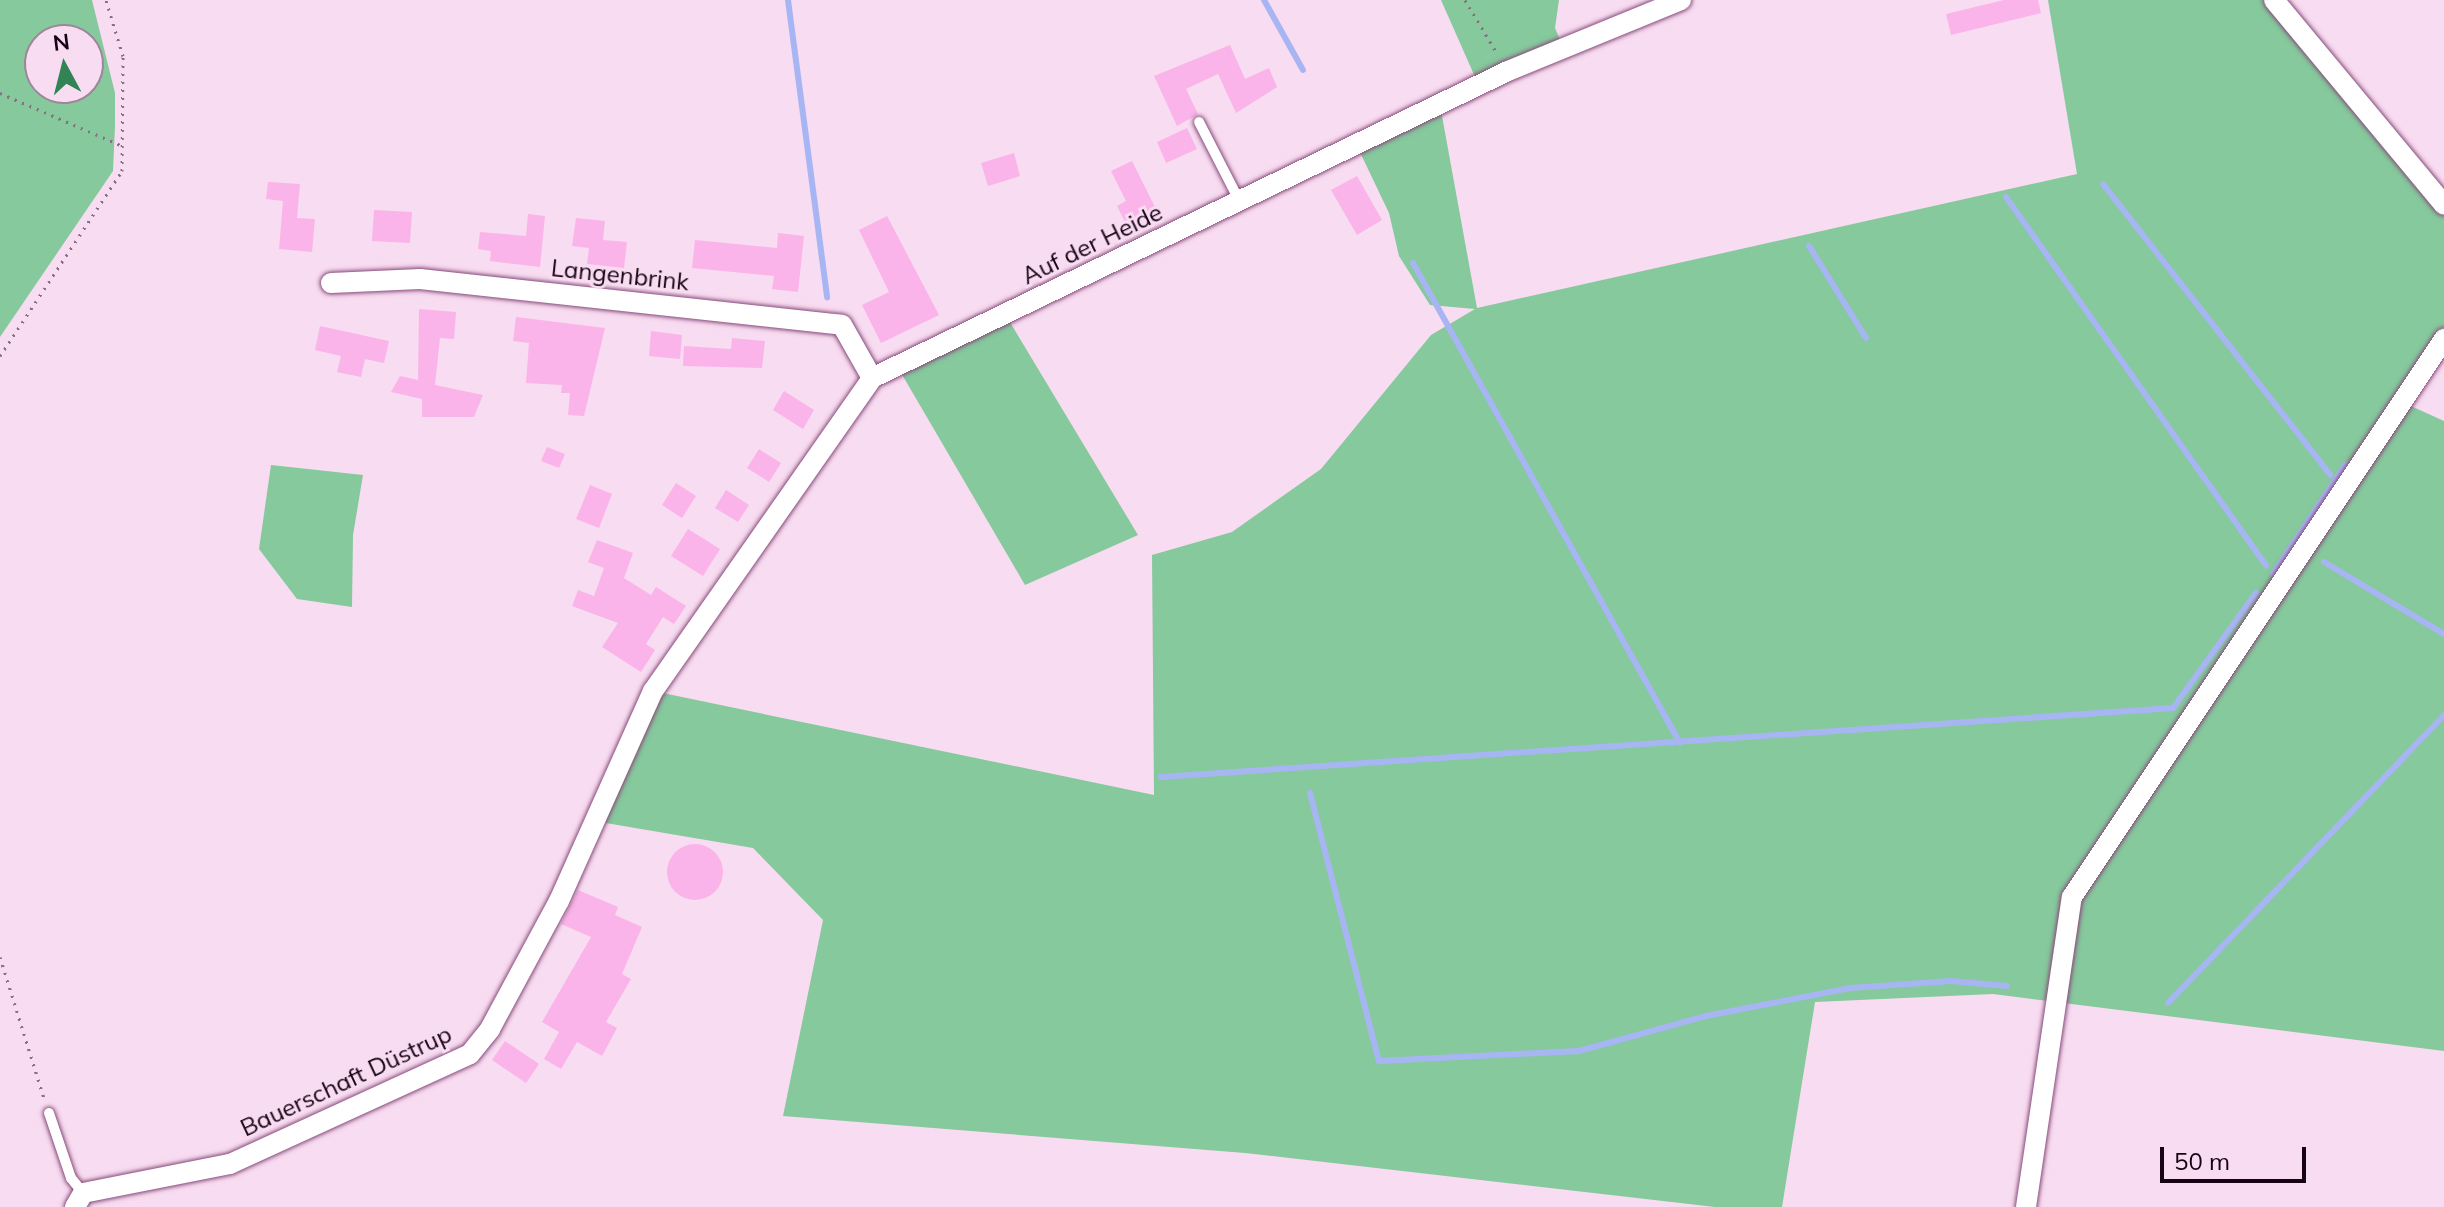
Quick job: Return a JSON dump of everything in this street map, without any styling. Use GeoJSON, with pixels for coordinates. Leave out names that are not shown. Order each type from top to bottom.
{"type":"FeatureCollection","features":[{"type":"Feature","properties":{"kind":"street","name":"Auf der Heide"},"geometry":{"type":"LineString","coordinates":[[653,691],[872,378],[1508,71],[1681,0]]}},
{"type":"Feature","properties":{"kind":"street"},"geometry":{"type":"LineString","coordinates":[[2274,0],[2444,205]]}},
{"type":"Feature","properties":{"kind":"street","name":"Langenbrink"},"geometry":{"type":"LineString","coordinates":[[331,283],[420,279],[842,325],[872,378]]}},
{"type":"Feature","properties":{"kind":"street"},"geometry":{"type":"LineString","coordinates":[[2026,1207],[2072,897],[2444,339]]}},
{"type":"Feature","properties":{"kind":"street","name":"Bauerschaft Düstrup"},"geometry":{"type":"LineString","coordinates":[[79,1200],[230,1164],[470,1054],[490,1029],[559,901],[653,691]]}},
{"type":"Feature","properties":{"kind":"lane"},"geometry":{"type":"LineString","coordinates":[[1199,122],[1240,202]]}},
{"type":"Feature","properties":{"kind":"lane","name":"Bauerschaft Düstrup"},"geometry":{"type":"LineString","coordinates":[[49,1113],[79,1200]]}},
{"type":"Feature","properties":{"kind":"path"},"geometry":{"type":"LineString","coordinates":[[0,356],[114,189],[123,146],[123,56],[106,0]]}},
{"type":"Feature","properties":{"kind":"path"},"geometry":{"type":"LineString","coordinates":[[1465,0],[1508,71]]}},
{"type":"Feature","properties":{"kind":"path"},"geometry":{"type":"LineString","coordinates":[[0,93],[123,146]]}},
{"type":"Feature","properties":{"kind":"path"},"geometry":{"type":"LineString","coordinates":[[0,957],[49,1113]]}},
{"type":"Feature","properties":{"kind":"green space"},"geometry":{"type":"Polygon","coordinates":[[[0,0],[92,0],[98,24],[24,24],[24,104],[104,104],[104,49],[115,93],[113,171],[0,337],[0,0]]]}},
{"type":"Feature","properties":{"kind":"green space"},"geometry":{"type":"Polygon","coordinates":[[[1441,0],[1559,0],[1555,28],[1564,49],[1479,86],[1441,0]]]}},
{"type":"Feature","properties":{"kind":"green space"},"geometry":{"type":"Polygon","coordinates":[[[2048,0],[2274,0],[2444,205],[2444,339],[2402,402],[2444,421],[2444,1051],[1993,994],[1815,1002],[1782,1207],[1715,1207],[1245,1153],[783,1116],[823,920],[753,848],[594,821],[653,691],[1154,795],[1152,555],[1232,532],[1321,469],[1431,335],[1475,309],[1430,305],[1399,256],[1389,213],[1357,146],[1440,105],[1477,308],[2077,174],[2048,0]]]}},
{"type":"Feature","properties":{"kind":"green space"},"geometry":{"type":"Polygon","coordinates":[[[1005,314],[1138,535],[1025,585],[897,366],[1005,314]]]}},
{"type":"Feature","properties":{"kind":"green space"},"geometry":{"type":"Polygon","coordinates":[[[271,465],[363,475],[353,535],[352,607],[297,599],[259,549],[271,465]]]}},
{"type":"Feature","properties":{"kind":"building"},"geometry":{"type":"Polygon","coordinates":[[[2004,0],[2038,0],[2041,13],[1951,35],[1946,14],[2004,0]]]}},
{"type":"Feature","properties":{"kind":"building"},"geometry":{"type":"Polygon","coordinates":[[[1230,45],[1245,79],[1269,68],[1277,87],[1236,113],[1218,74],[1186,89],[1198,114],[1177,126],[1154,76],[1230,45]]]}},
{"type":"Feature","properties":{"kind":"building"},"geometry":{"type":"Polygon","coordinates":[[[1187,128],[1197,149],[1166,163],[1157,142],[1187,128]]]}},
{"type":"Feature","properties":{"kind":"building"},"geometry":{"type":"Polygon","coordinates":[[[1014,153],[1020,176],[988,186],[981,163],[1014,153]]]}},
{"type":"Feature","properties":{"kind":"building"},"geometry":{"type":"Polygon","coordinates":[[[1132,161],[1157,211],[1127,226],[1117,206],[1126,201],[1111,171],[1132,161]]]}},
{"type":"Feature","properties":{"kind":"building"},"geometry":{"type":"Polygon","coordinates":[[[1357,176],[1382,220],[1357,235],[1331,190],[1357,176]]]}},
{"type":"Feature","properties":{"kind":"building"},"geometry":{"type":"Polygon","coordinates":[[[268,182],[300,184],[297,218],[315,219],[312,252],[279,249],[283,201],[266,199],[268,182]]]}},
{"type":"Feature","properties":{"kind":"building"},"geometry":{"type":"Polygon","coordinates":[[[374,210],[412,212],[410,243],[372,241],[374,210]]]}},
{"type":"Feature","properties":{"kind":"building"},"geometry":{"type":"Polygon","coordinates":[[[528,214],[545,216],[540,267],[490,261],[491,251],[478,249],[480,232],[526,236],[528,214]]]}},
{"type":"Feature","properties":{"kind":"building"},"geometry":{"type":"Polygon","coordinates":[[[887,216],[939,315],[881,343],[862,305],[889,292],[859,230],[887,216]]]}},
{"type":"Feature","properties":{"kind":"building"},"geometry":{"type":"Polygon","coordinates":[[[576,218],[605,221],[603,240],[627,242],[624,268],[587,264],[589,248],[572,246],[576,218]]]}},
{"type":"Feature","properties":{"kind":"building"},"geometry":{"type":"Polygon","coordinates":[[[778,233],[804,236],[798,292],[772,289],[774,276],[692,268],[695,240],[777,248],[778,233]]]}},
{"type":"Feature","properties":{"kind":"building"},"geometry":{"type":"Polygon","coordinates":[[[419,309],[456,312],[454,339],[440,338],[435,385],[483,395],[474,417],[422,417],[422,399],[391,392],[400,376],[418,380],[419,309]]]}},
{"type":"Feature","properties":{"kind":"building"},"geometry":{"type":"Polygon","coordinates":[[[516,317],[605,328],[584,416],[568,415],[570,393],[561,393],[562,385],[526,383],[529,343],[513,341],[516,317]]]}},
{"type":"Feature","properties":{"kind":"building"},"geometry":{"type":"Polygon","coordinates":[[[320,326],[389,341],[384,363],[365,359],[361,377],[337,372],[341,356],[315,350],[320,326]]]}},
{"type":"Feature","properties":{"kind":"building"},"geometry":{"type":"Polygon","coordinates":[[[651,331],[682,335],[680,359],[649,356],[651,331]]]}},
{"type":"Feature","properties":{"kind":"building"},"geometry":{"type":"Polygon","coordinates":[[[732,338],[765,341],[762,368],[683,366],[684,346],[731,349],[732,338]]]}},
{"type":"Feature","properties":{"kind":"building"},"geometry":{"type":"Polygon","coordinates":[[[784,391],[814,410],[803,429],[773,410],[784,391]]]}},
{"type":"Feature","properties":{"kind":"building"},"geometry":{"type":"Polygon","coordinates":[[[547,447],[565,454],[559,468],[541,461],[547,447]]]}},
{"type":"Feature","properties":{"kind":"building"},"geometry":{"type":"Polygon","coordinates":[[[759,449],[781,463],[769,482],[747,468],[759,449]]]}},
{"type":"Feature","properties":{"kind":"building"},"geometry":{"type":"Polygon","coordinates":[[[676,483],[696,496],[682,518],[662,505],[676,483]]]}},
{"type":"Feature","properties":{"kind":"building"},"geometry":{"type":"Polygon","coordinates":[[[590,485],[612,494],[599,528],[576,519],[590,485]]]}},
{"type":"Feature","properties":{"kind":"building"},"geometry":{"type":"Polygon","coordinates":[[[726,490],[749,505],[738,522],[715,508],[726,490]]]}},
{"type":"Feature","properties":{"kind":"building"},"geometry":{"type":"Polygon","coordinates":[[[688,529],[720,549],[703,576],[671,556],[688,529]]]}},
{"type":"Feature","properties":{"kind":"building"},"geometry":{"type":"Polygon","coordinates":[[[597,540],[633,553],[624,578],[651,595],[656,587],[686,606],[674,624],[663,617],[646,644],[655,650],[641,672],[602,647],[618,623],[572,606],[578,590],[594,596],[604,568],[588,562],[597,540]]]}},
{"type":"Feature","properties":{"kind":"building"},"geometry":{"type":"Polygon","coordinates":[[[695,844],[715,852],[723,872],[715,892],[695,900],[675,892],[667,872],[675,852],[695,844]]]}},
{"type":"Feature","properties":{"kind":"building"},"geometry":{"type":"Polygon","coordinates":[[[578,890],[618,907],[615,915],[642,927],[622,974],[631,979],[606,1022],[617,1028],[602,1056],[577,1042],[561,1069],[544,1059],[559,1032],[542,1022],[591,937],[561,924],[578,890]]]}},
{"type":"Feature","properties":{"kind":"building"},"geometry":{"type":"Polygon","coordinates":[[[505,1041],[539,1064],[526,1083],[492,1060],[505,1041]]]}},
{"type":"Feature","properties":{"kind":"waterway"},"geometry":{"type":"LineString","coordinates":[[788,0],[827,297]]}},
{"type":"Feature","properties":{"kind":"waterway"},"geometry":{"type":"LineString","coordinates":[[1264,0],[1303,70]]}},
{"type":"Feature","properties":{"kind":"waterway"},"geometry":{"type":"LineString","coordinates":[[2103,184],[2330,475]]}},
{"type":"Feature","properties":{"kind":"waterway"},"geometry":{"type":"LineString","coordinates":[[2006,197],[2266,565]]}},
{"type":"Feature","properties":{"kind":"waterway"},"geometry":{"type":"LineString","coordinates":[[1809,246],[1866,338]]}},
{"type":"Feature","properties":{"kind":"waterway"},"geometry":{"type":"LineString","coordinates":[[1413,263],[1680,743]]}},
{"type":"Feature","properties":{"kind":"waterway"},"geometry":{"type":"LineString","coordinates":[[2273,574],[2345,465]]}},
{"type":"Feature","properties":{"kind":"waterway"},"geometry":{"type":"LineString","coordinates":[[2324,562],[2444,634]]}},
{"type":"Feature","properties":{"kind":"waterway"},"geometry":{"type":"LineString","coordinates":[[1161,777],[2173,708],[2256,593]]}},
{"type":"Feature","properties":{"kind":"waterway"},"geometry":{"type":"LineString","coordinates":[[2168,1003],[2444,715]]}},
{"type":"Feature","properties":{"kind":"waterway"},"geometry":{"type":"LineString","coordinates":[[1310,793],[1379,1061],[1579,1051],[1706,1016],[1850,988],[1951,981],[2007,986]]}}]}
